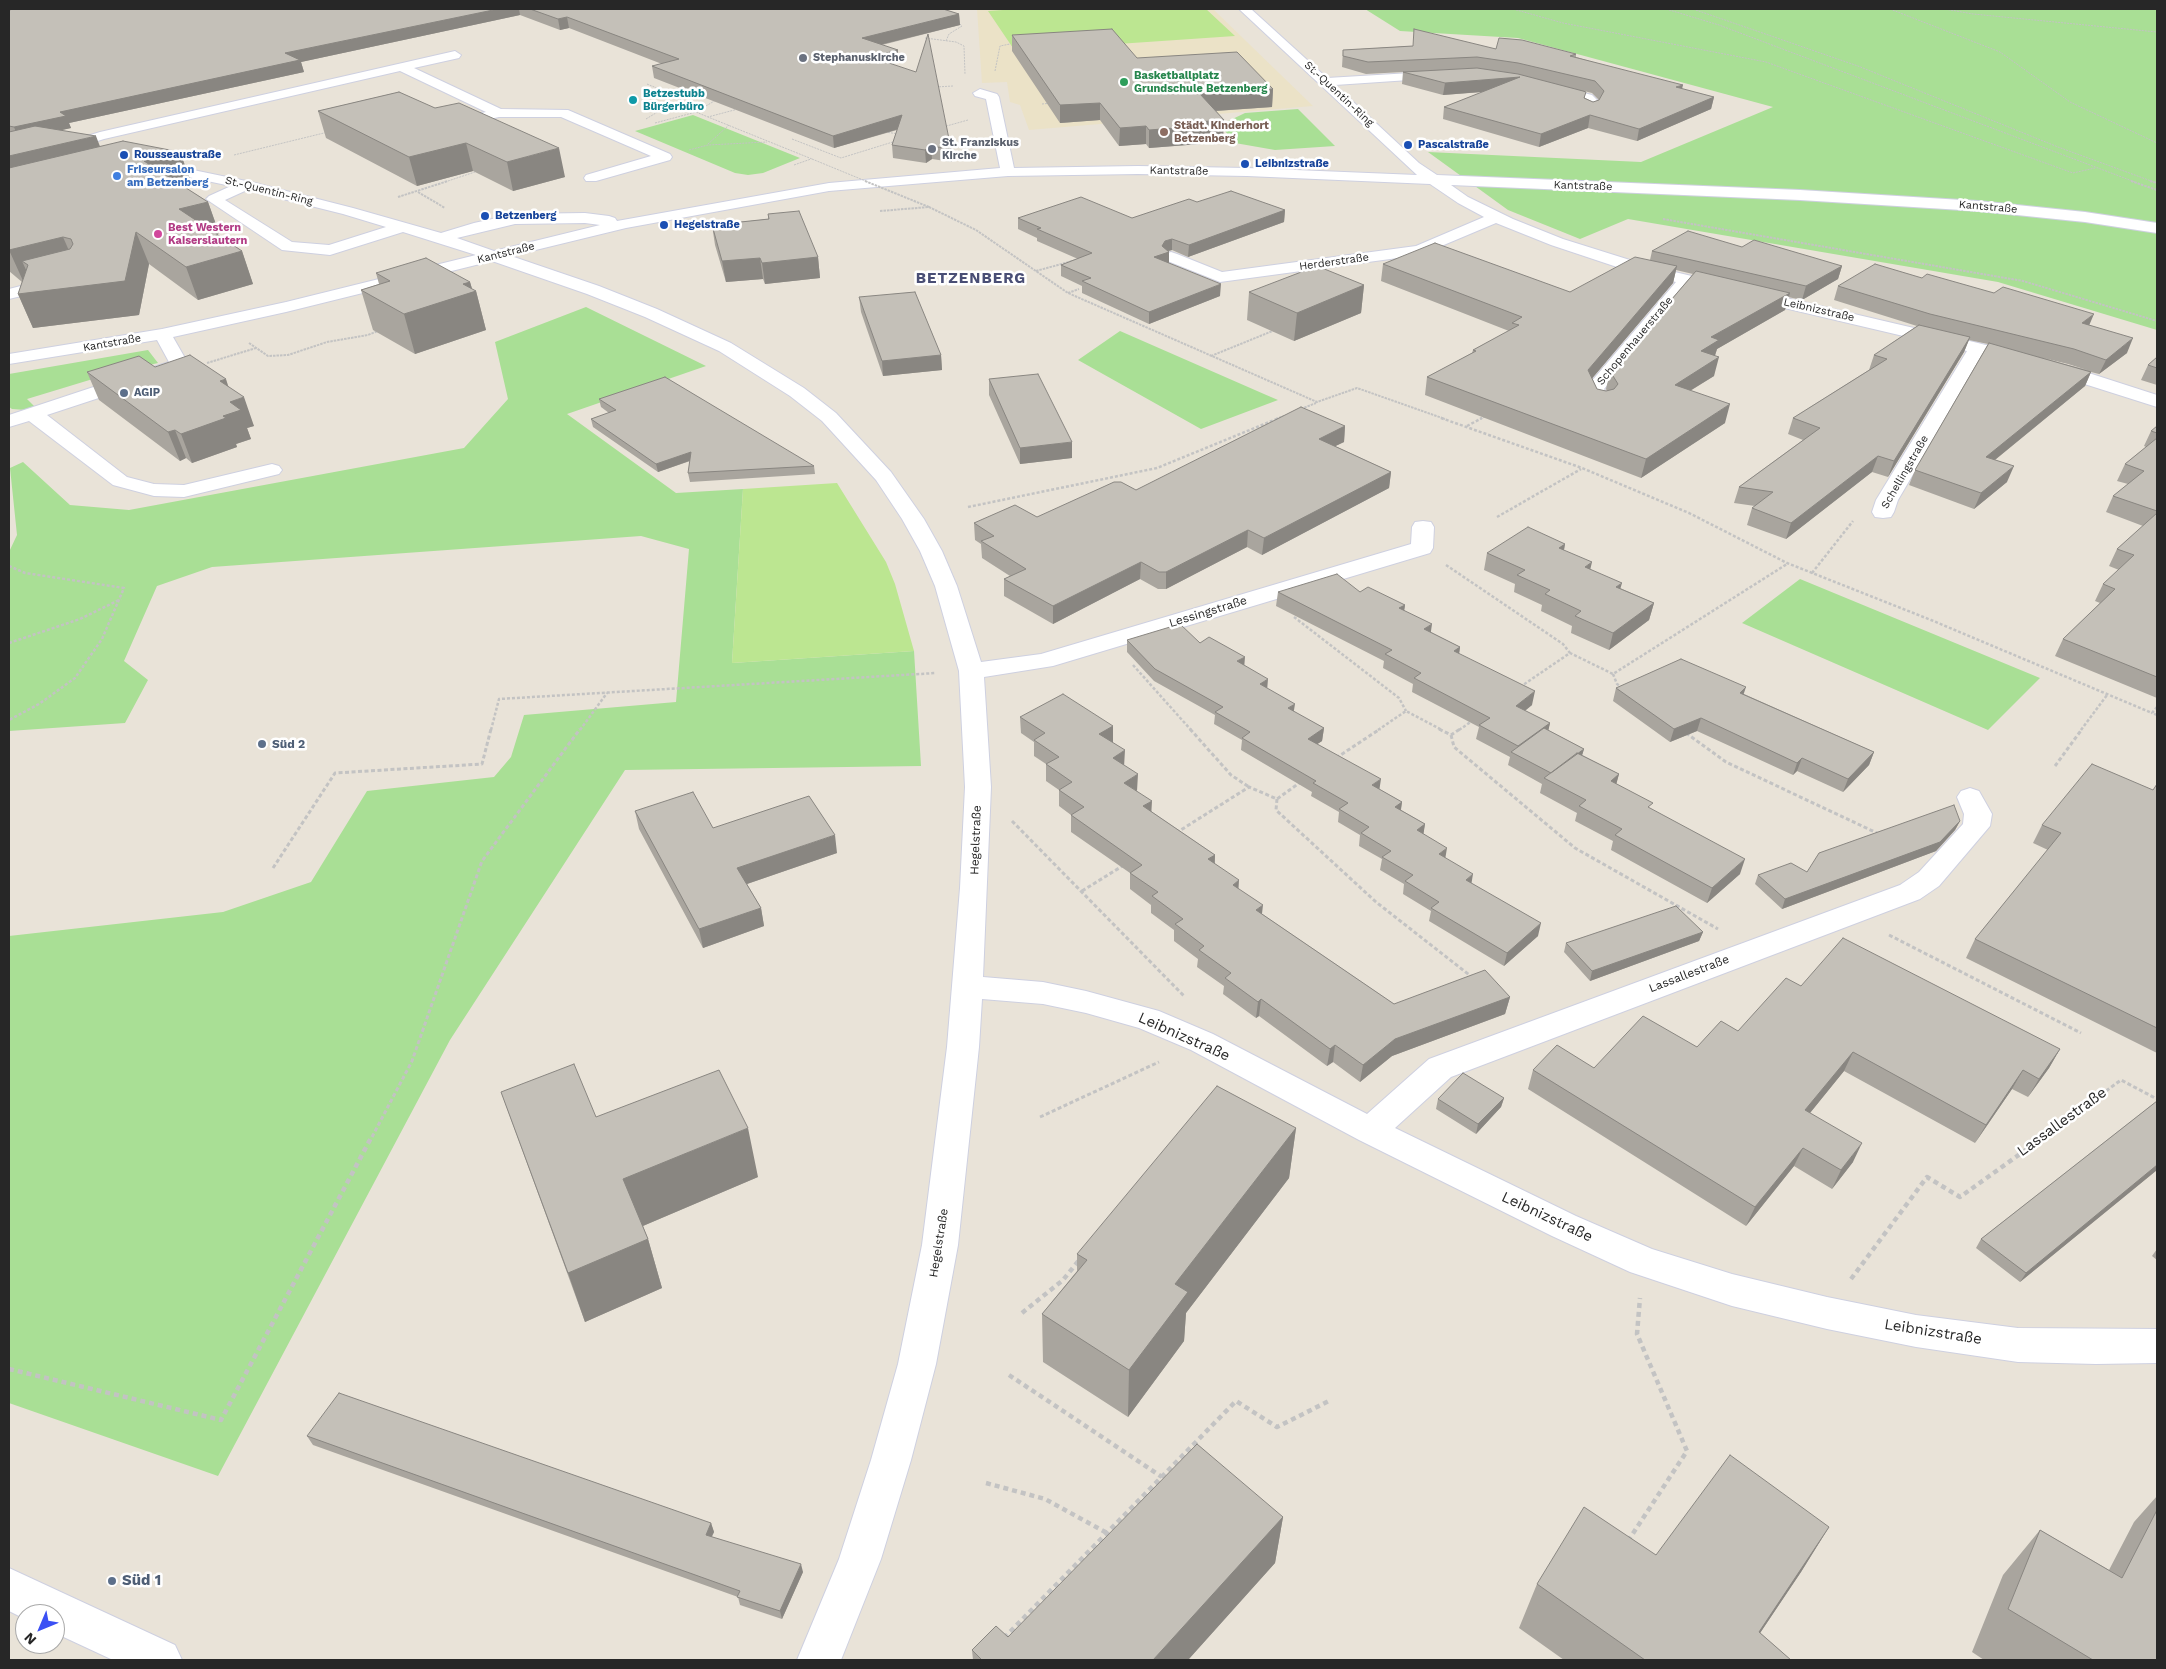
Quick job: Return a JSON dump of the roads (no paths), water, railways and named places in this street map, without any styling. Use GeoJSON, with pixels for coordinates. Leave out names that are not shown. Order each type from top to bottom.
{"type":"FeatureCollection","features":[{"type":"Feature","properties":{"kind":"street","name":"St.-Quentin-Ring"},"geometry":{"type":"LineString","coordinates":[[1245,9],[1432,180]]}},
{"type":"Feature","properties":{"kind":"street"},"geometry":{"type":"LineString","coordinates":[[86,155],[52,150],[100,136],[455,55]]}},
{"type":"Feature","properties":{"kind":"street"},"geometry":{"type":"LineString","coordinates":[[401,67],[499,113]]}},
{"type":"Feature","properties":{"kind":"street"},"geometry":{"type":"LineString","coordinates":[[1326,82],[1450,74]]}},
{"type":"Feature","properties":{"kind":"street"},"geometry":{"type":"LineString","coordinates":[[1534,84],[1587,98],[1593,103],[1590,108]]}},
{"type":"Feature","properties":{"kind":"street"},"geometry":{"type":"LineString","coordinates":[[980,93],[992,97],[1008,172]]}},
{"type":"Feature","properties":{"kind":"street"},"geometry":{"type":"LineString","coordinates":[[462,122],[499,113],[563,113],[664,157],[591,178]]}},
{"type":"Feature","properties":{"kind":"street","name":"St.-Quentin-Ring"},"geometry":{"type":"LineString","coordinates":[[135,164],[178,170],[246,185],[403,227],[493,257]]}},
{"type":"Feature","properties":{"kind":"street","name":"Kantstraße"},"geometry":{"type":"LineString","coordinates":[[9,359],[162,334],[626,224],[829,187],[1008,172],[1138,170],[1247,172],[1800,195],[1978,206],[2086,217],[2157,228]]}},
{"type":"Feature","properties":{"kind":"street","name":"Leibnizstraße"},"geometry":{"type":"LineString","coordinates":[[1432,180],[1463,200],[1496,217],[1590,253],[1686,281],[1978,348],[2060,370],[2157,401]]}},
{"type":"Feature","properties":{"kind":"street"},"geometry":{"type":"LineString","coordinates":[[246,185],[214,199],[288,247],[330,250],[403,227]]}},
{"type":"Feature","properties":{"kind":"street","name":"Herderstraße"},"geometry":{"type":"LineString","coordinates":[[1171,257],[1220,277],[1420,250],[1496,217]]}},
{"type":"Feature","properties":{"kind":"street"},"geometry":{"type":"LineString","coordinates":[[440,238],[480,226],[531,218],[584,218],[626,224]]}},
{"type":"Feature","properties":{"kind":"street","name":"Hegelstraße"},"geometry":{"type":"LineString","coordinates":[[493,257],[593,290],[651,313],[717,343],[798,392],[829,417],[884,476],[913,519],[931,551],[946,586],[971,670],[978,787],[963,1047],[940,1245],[917,1364],[891,1460],[860,1559],[819,1660]]}},
{"type":"Feature","properties":{"kind":"street"},"geometry":{"type":"LineString","coordinates":[[9,294],[68,279]]}},
{"type":"Feature","properties":{"kind":"street","name":"Schopenhauerstraße"},"geometry":{"type":"LineString","coordinates":[[1602,402],[1594,389],[1686,281]]}},
{"type":"Feature","properties":{"kind":"street"},"geometry":{"type":"LineString","coordinates":[[9,421],[180,365],[162,334]]}},
{"type":"Feature","properties":{"kind":"street","name":"Schellingstraße"},"geometry":{"type":"LineString","coordinates":[[1882,512],[1887,500],[1978,348]]}},
{"type":"Feature","properties":{"kind":"street"},"geometry":{"type":"LineString","coordinates":[[33,414],[120,481],[154,490],[184,491],[272,470]]}},
{"type":"Feature","properties":{"kind":"street","name":"Lessingstraße"},"geometry":{"type":"LineString","coordinates":[[971,670],[1044,661],[1422,548],[1423,527]]}},
{"type":"Feature","properties":{"kind":"street","name":"Lassallestraße"},"geometry":{"type":"LineString","coordinates":[[1371,1131],[1396,1106],[1440,1068],[1910,892],[1929,879],[1976,826],[1978,814],[1970,797]]}},
{"type":"Feature","properties":{"kind":"street","name":"Leibnizstraße"},"geometry":{"type":"LineString","coordinates":[[967,987],[1044,992],[1148,1019],[1202,1042],[1371,1131],[1582,1234],[1643,1261],[1732,1290],[1827,1313],[1916,1331],[2018,1345],[2157,1346]]}},
{"type":"Feature","properties":{"kind":"street"},"geometry":{"type":"LineString","coordinates":[[9,1589],[160,1660]]}},
{"type":"Feature","properties":{"kind":"place","name":"Stephanuskirche"},"geometry":{"type":"Point","coordinates":[803,58]}},
{"type":"Feature","properties":{"kind":"place","name":"Basketballplatz Grundschule Betzenberg"},"geometry":{"type":"Point","coordinates":[1124,82]}},
{"type":"Feature","properties":{"kind":"place","name":"Betzestubb Bürgerbüro"},"geometry":{"type":"Point","coordinates":[633,100]}},
{"type":"Feature","properties":{"kind":"place","name":"Städt. Kinderhort Betzenberg"},"geometry":{"type":"Point","coordinates":[1164,132]}},
{"type":"Feature","properties":{"kind":"place","name":"Pascalstraße"},"geometry":{"type":"Point","coordinates":[1408,145]}},
{"type":"Feature","properties":{"kind":"place","name":"St. Franziskus Kirche"},"geometry":{"type":"Point","coordinates":[932,149]}},
{"type":"Feature","properties":{"kind":"place","name":"Rousseaustraße"},"geometry":{"type":"Point","coordinates":[124,155]}},
{"type":"Feature","properties":{"kind":"place","name":"Leibnizstraße"},"geometry":{"type":"Point","coordinates":[1245,164]}},
{"type":"Feature","properties":{"kind":"place","name":"Friseursalon am Betzenberg"},"geometry":{"type":"Point","coordinates":[117,176]}},
{"type":"Feature","properties":{"kind":"place","name":"Betzenberg"},"geometry":{"type":"Point","coordinates":[485,216]}},
{"type":"Feature","properties":{"kind":"place","name":"Hegelstraße"},"geometry":{"type":"Point","coordinates":[664,225]}},
{"type":"Feature","properties":{"kind":"place","name":"Best Western Kaiserslautern"},"geometry":{"type":"Point","coordinates":[158,234]}},
{"type":"Feature","properties":{"kind":"place","name":"AGIP"},"geometry":{"type":"Point","coordinates":[124,393]}},
{"type":"Feature","properties":{"kind":"place","name":"Süd 2"},"geometry":{"type":"Point","coordinates":[262,744]}},
{"type":"Feature","properties":{"kind":"place","name":"Süd 1"},"geometry":{"type":"Point","coordinates":[112,1581]}},
{"type":"Feature","properties":{"kind":"district","name":"BETZENBERG"},"geometry":{"type":"Point","coordinates":[971,279]}}]}
